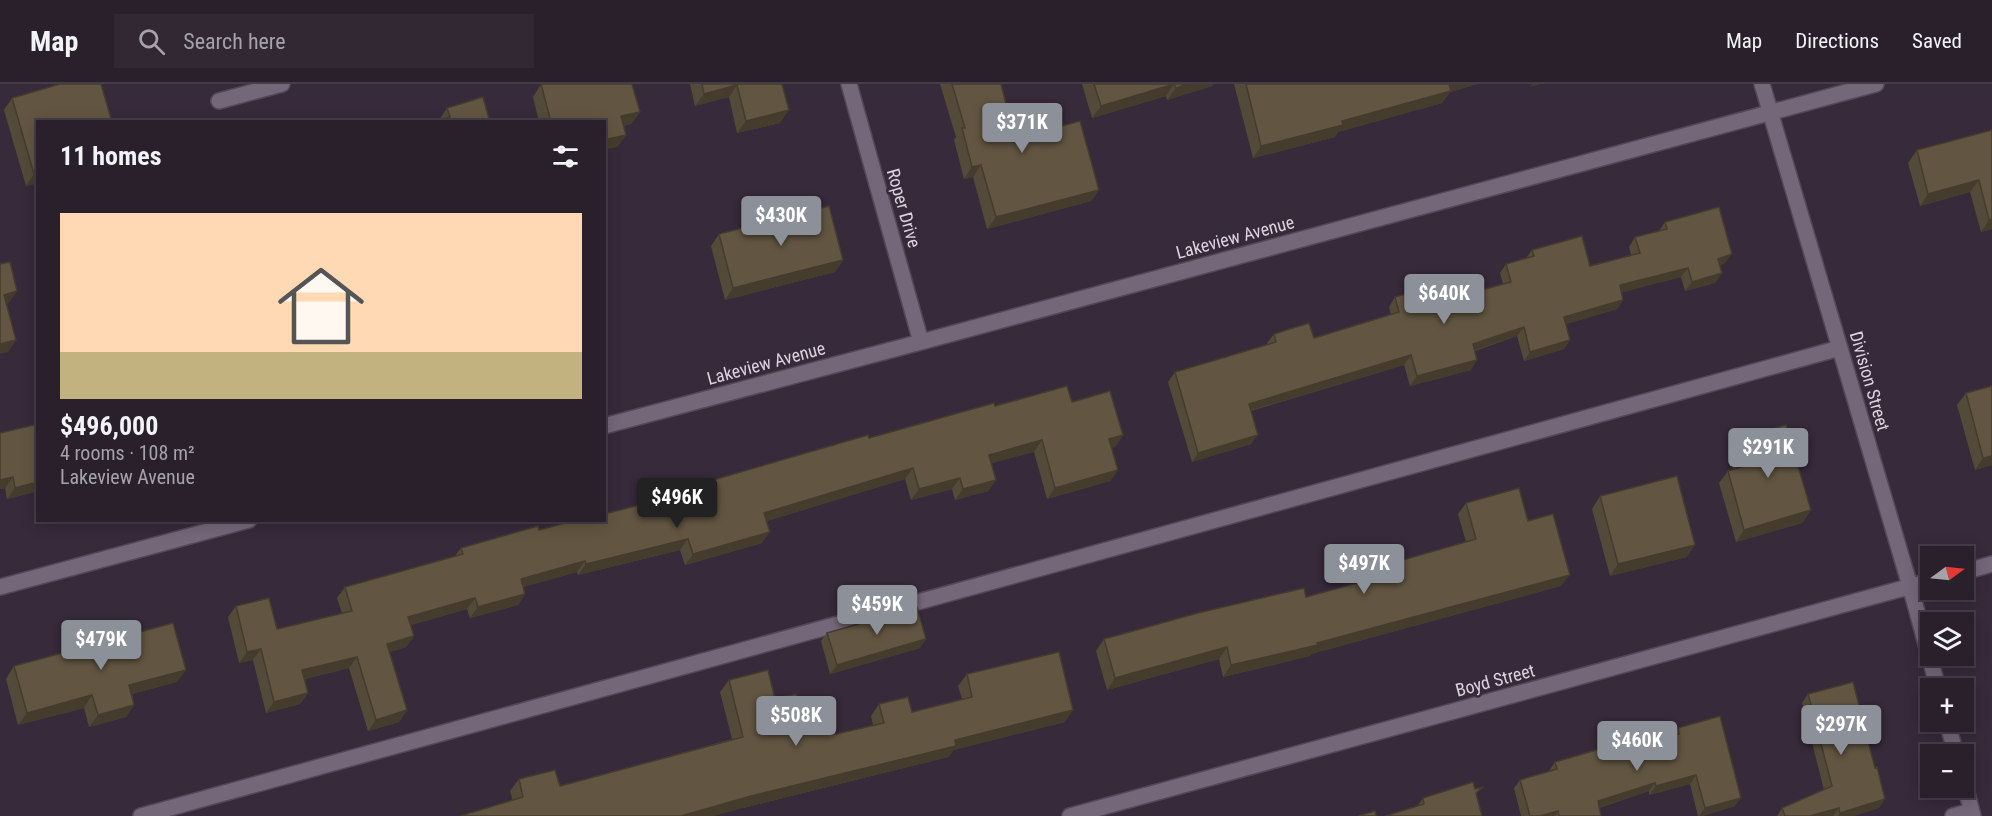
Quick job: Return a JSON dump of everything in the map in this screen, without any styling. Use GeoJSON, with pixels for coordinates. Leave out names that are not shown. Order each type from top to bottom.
{"type":"FeatureCollection","features":[{"type":"Feature","properties":{"kind":"street"},"geometry":{"type":"LineString","coordinates":[[219,101],[282,84]]}},
{"type":"Feature","properties":{"kind":"street","name":"Roper Drive"},"geometry":{"type":"LineString","coordinates":[[849,84],[921,342]]}},
{"type":"Feature","properties":{"kind":"street","name":"Division Street"},"geometry":{"type":"LineString","coordinates":[[1762,84],[1935,678]]}},
{"type":"Feature","properties":{"kind":"street","name":"Lakeview Avenue"},"geometry":{"type":"LineString","coordinates":[[606,425],[1876,84]]}},
{"type":"Feature","properties":{"kind":"street"},"geometry":{"type":"LineString","coordinates":[[141,816],[1839,348]]}},
{"type":"Feature","properties":{"kind":"street"},"geometry":{"type":"LineString","coordinates":[[0,587],[242,522]]}},
{"type":"Feature","properties":{"kind":"street"},"geometry":{"type":"LineString","coordinates":[[1974,569],[1992,564]]}},
{"type":"Feature","properties":{"kind":"street","name":"Boyd Street"},"geometry":{"type":"LineString","coordinates":[[1070,816],[1920,584]]}},
{"type":"Feature","properties":{"kind":"street"},"geometry":{"type":"LineString","coordinates":[[1953,816],[1972,814],[1968,798]]}},
{"type":"Feature","properties":{"kind":"building"},"geometry":{"type":"Polygon","coordinates":[[[60,84],[101,84],[111,120],[36,120],[36,174],[34,174],[12,98],[60,84]]]}},
{"type":"Feature","properties":{"kind":"building"},"geometry":{"type":"Polygon","coordinates":[[[541,84],[632,84],[640,112],[621,116],[626,135],[606,140],[606,120],[550,120],[541,84]]]}},
{"type":"Feature","properties":{"kind":"building"},"geometry":{"type":"Polygon","coordinates":[[[702,84],[782,84],[789,110],[746,121],[737,85],[704,94],[702,84]]]}},
{"type":"Feature","properties":{"kind":"building"},"geometry":{"type":"Polygon","coordinates":[[[952,84],[1001,84],[1015,139],[1080,121],[1099,190],[996,217],[981,165],[972,167],[962,128],[965,128],[952,84]]]}},
{"type":"Feature","properties":{"kind":"building"},"geometry":{"type":"Polygon","coordinates":[[[1094,84],[1174,84],[1101,106],[1094,84]]]}},
{"type":"Feature","properties":{"kind":"building"},"geometry":{"type":"Polygon","coordinates":[[[1174,84],[1187,84],[1176,88],[1174,84]]]}},
{"type":"Feature","properties":{"kind":"building"},"geometry":{"type":"Polygon","coordinates":[[[1246,84],[1449,84],[1451,91],[1342,121],[1343,125],[1261,146],[1246,84]]]}},
{"type":"Feature","properties":{"kind":"building"},"geometry":{"type":"Polygon","coordinates":[[[483,97],[489,120],[440,120],[450,117],[447,108],[483,97]]]}},
{"type":"Feature","properties":{"kind":"building"},"geometry":{"type":"Polygon","coordinates":[[[1992,130],[1992,219],[1989,220],[1979,180],[1928,194],[1917,150],[1992,130]]]}},
{"type":"Feature","properties":{"kind":"building"},"geometry":{"type":"Polygon","coordinates":[[[829,206],[843,260],[733,288],[719,234],[829,206]]]}},
{"type":"Feature","properties":{"kind":"building"},"geometry":{"type":"Polygon","coordinates":[[[1719,207],[1732,254],[1718,259],[1722,273],[1692,282],[1688,268],[1620,285],[1623,300],[1564,317],[1570,340],[1530,352],[1524,327],[1473,344],[1477,360],[1417,376],[1411,355],[1249,404],[1258,435],[1198,453],[1175,372],[1276,342],[1274,334],[1309,323],[1314,338],[1399,312],[1395,297],[1432,286],[1437,302],[1511,282],[1506,264],[1534,256],[1532,250],[1582,236],[1590,266],[1640,253],[1635,237],[1667,229],[1665,222],[1719,207]]]}},
{"type":"Feature","properties":{"kind":"building"},"geometry":{"type":"Polygon","coordinates":[[[10,262],[17,291],[4,295],[16,340],[0,344],[0,264],[10,262]]]}},
{"type":"Feature","properties":{"kind":"building"},"geometry":{"type":"Polygon","coordinates":[[[1067,386],[1072,402],[1110,391],[1123,435],[1109,439],[1118,470],[1055,488],[1042,440],[989,455],[996,480],[963,489],[960,478],[919,489],[913,468],[764,513],[770,532],[693,554],[688,539],[586,564],[585,561],[521,579],[525,594],[478,607],[475,598],[408,617],[414,636],[387,644],[407,710],[376,720],[357,657],[302,670],[308,693],[274,702],[261,649],[247,652],[236,606],[269,598],[277,629],[352,611],[345,587],[463,554],[461,548],[538,526],[539,530],[569,522],[606,522],[606,514],[676,496],[675,491],[868,435],[869,438],[994,403],[995,406],[1067,386]]]}},
{"type":"Feature","properties":{"kind":"building"},"geometry":{"type":"Polygon","coordinates":[[[1992,386],[1992,456],[1983,458],[1966,393],[1992,386]]]}},
{"type":"Feature","properties":{"kind":"building"},"geometry":{"type":"Polygon","coordinates":[[[36,424],[36,483],[15,488],[13,477],[0,480],[0,433],[36,424]]]}},
{"type":"Feature","properties":{"kind":"building"},"geometry":{"type":"Polygon","coordinates":[[[1786,425],[1811,510],[1744,530],[1728,471],[1744,466],[1737,439],[1786,425]]]}},
{"type":"Feature","properties":{"kind":"building"},"geometry":{"type":"Polygon","coordinates":[[[1677,476],[1695,545],[1618,564],[1600,496],[1677,476]]]}},
{"type":"Feature","properties":{"kind":"building"},"geometry":{"type":"Polygon","coordinates":[[[1519,488],[1528,521],[1553,514],[1570,575],[1317,643],[1318,645],[1231,665],[1227,647],[1115,678],[1104,639],[1198,613],[1304,588],[1306,597],[1364,581],[1361,572],[1476,539],[1466,503],[1519,488]]]}},
{"type":"Feature","properties":{"kind":"building"},"geometry":{"type":"Polygon","coordinates":[[[917,607],[926,639],[837,665],[827,633],[917,607]]]}},
{"type":"Feature","properties":{"kind":"building"},"geometry":{"type":"Polygon","coordinates":[[[173,623],[186,670],[129,685],[134,705],[98,715],[92,695],[27,713],[14,666],[173,623]]]}},
{"type":"Feature","properties":{"kind":"building"},"geometry":{"type":"Polygon","coordinates":[[[1059,652],[1073,710],[955,740],[956,746],[751,796],[681,816],[460,816],[523,797],[519,779],[555,770],[560,786],[743,737],[729,680],[768,670],[775,699],[796,694],[802,718],[830,711],[836,734],[884,723],[879,704],[908,697],[912,712],[972,697],[967,674],[1059,652]]]}},
{"type":"Feature","properties":{"kind":"building"},"geometry":{"type":"Polygon","coordinates":[[[1853,682],[1885,799],[1840,813],[1839,808],[1810,816],[1785,816],[1782,808],[1832,786],[1808,694],[1853,682]]]}},
{"type":"Feature","properties":{"kind":"building"},"geometry":{"type":"Polygon","coordinates":[[[1720,716],[1741,798],[1705,808],[1696,775],[1656,786],[1655,783],[1598,801],[1601,816],[1559,816],[1558,811],[1530,816],[1520,780],[1557,769],[1555,762],[1617,744],[1619,753],[1679,734],[1678,728],[1720,716]]]}},
{"type":"Feature","properties":{"kind":"building"},"geometry":{"type":"Polygon","coordinates":[[[1473,782],[1475,789],[1483,787],[1476,793],[1482,816],[1385,816],[1424,804],[1423,798],[1473,782]]]}},
{"type":"Feature","properties":{"kind":"building"},"geometry":{"type":"Polygon","coordinates":[[[1375,811],[1376,816],[1358,816],[1375,811]]]}}]}
